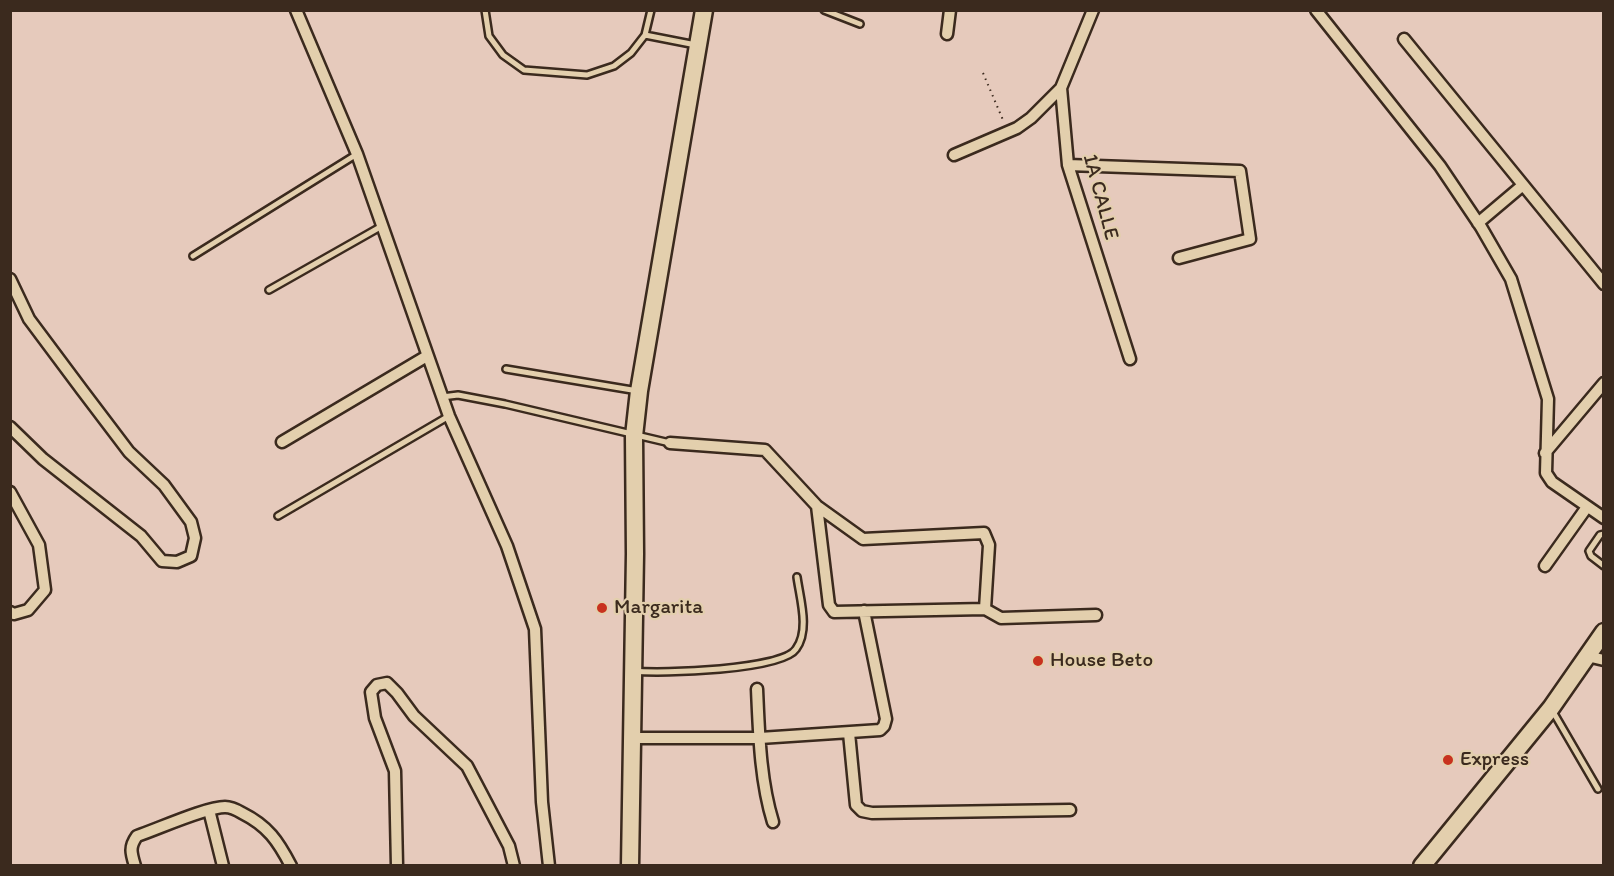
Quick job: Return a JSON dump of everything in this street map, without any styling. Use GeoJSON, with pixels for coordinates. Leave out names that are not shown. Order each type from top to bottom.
{"type":"FeatureCollection","features":[{"type":"Feature","properties":{"kind":"main road"},"geometry":{"type":"LineString","coordinates":[[630,866],[634,436],[639,391],[704,10]]}},
{"type":"Feature","properties":{"kind":"main road"},"geometry":{"type":"LineString","coordinates":[[1422,866],[1551,708],[1595,658],[1604,632]]}},
{"type":"Feature","properties":{"kind":"street"},"geometry":{"type":"LineString","coordinates":[[296,10],[357,154],[449,416],[507,546],[535,629],[542,802],[549,866]]}},
{"type":"Feature","properties":{"kind":"street"},"geometry":{"type":"LineString","coordinates":[[947,34],[950,10]]}},
{"type":"Feature","properties":{"kind":"street","name":"1A CALLE"},"geometry":{"type":"LineString","coordinates":[[1093,10],[1061,87],[1068,165],[1130,359]]}},
{"type":"Feature","properties":{"kind":"street"},"geometry":{"type":"LineString","coordinates":[[1316,10],[1440,166],[1478,223],[1511,279],[1548,399],[1546,473],[1552,482],[1604,518]]}},
{"type":"Feature","properties":{"kind":"street"},"geometry":{"type":"LineString","coordinates":[[1404,39],[1604,284]]}},
{"type":"Feature","properties":{"kind":"street"},"geometry":{"type":"LineString","coordinates":[[954,155],[1008,132],[1031,118],[1061,87]]}},
{"type":"Feature","properties":{"kind":"street"},"geometry":{"type":"LineString","coordinates":[[1068,165],[1240,171],[1250,239],[1179,258]]}},
{"type":"Feature","properties":{"kind":"street"},"geometry":{"type":"LineString","coordinates":[[1478,223],[1523,185]]}},
{"type":"Feature","properties":{"kind":"street"},"geometry":{"type":"LineString","coordinates":[[10,279],[29,319],[68,372],[129,452],[164,485],[191,522],[195,538],[190,556],[177,562],[162,561],[141,536],[43,459],[10,427]]}},
{"type":"Feature","properties":{"kind":"street"},"geometry":{"type":"LineString","coordinates":[[282,442],[428,356]]}},
{"type":"Feature","properties":{"kind":"street"},"geometry":{"type":"LineString","coordinates":[[1545,454],[1604,383]]}},
{"type":"Feature","properties":{"kind":"street"},"geometry":{"type":"LineString","coordinates":[[670,443],[765,450],[817,506],[863,539],[984,533],[989,544],[985,609]]}},
{"type":"Feature","properties":{"kind":"street"},"geometry":{"type":"LineString","coordinates":[[10,492],[39,545],[45,590],[28,610],[14,614],[10,612]]}},
{"type":"Feature","properties":{"kind":"street"},"geometry":{"type":"LineString","coordinates":[[817,506],[829,605],[834,612],[985,609],[1001,618],[1096,615]]}},
{"type":"Feature","properties":{"kind":"street"},"geometry":{"type":"LineString","coordinates":[[1545,566],[1587,507]]}},
{"type":"Feature","properties":{"kind":"street"},"geometry":{"type":"LineString","coordinates":[[632,738],[760,738],[880,730],[886,718],[864,611]]}},
{"type":"Feature","properties":{"kind":"street"},"geometry":{"type":"LineString","coordinates":[[397,866],[395,771],[375,718],[371,693],[377,685],[387,683],[414,716],[467,766],[509,846],[514,866]]}},
{"type":"Feature","properties":{"kind":"street"},"geometry":{"type":"LineString","coordinates":[[757,689],[768,805],[773,822]]}},
{"type":"Feature","properties":{"kind":"street"},"geometry":{"type":"LineString","coordinates":[[849,733],[856,805],[862,811],[872,813],[1070,810]]}},
{"type":"Feature","properties":{"kind":"street"},"geometry":{"type":"LineString","coordinates":[[135,866],[130,852],[131,845],[137,836],[209,810],[224,807],[233,808],[260,822],[282,847],[291,866]]}},
{"type":"Feature","properties":{"kind":"street"},"geometry":{"type":"LineString","coordinates":[[209,810],[223,866]]}},
{"type":"Feature","properties":{"kind":"lane"},"geometry":{"type":"LineString","coordinates":[[485,10],[489,36],[503,55],[524,70],[586,75],[614,66],[631,53],[645,35],[651,10]]}},
{"type":"Feature","properties":{"kind":"lane"},"geometry":{"type":"LineString","coordinates":[[824,10],[860,24]]}},
{"type":"Feature","properties":{"kind":"lane"},"geometry":{"type":"LineString","coordinates":[[645,35],[699,46]]}},
{"type":"Feature","properties":{"kind":"lane"},"geometry":{"type":"LineString","coordinates":[[193,256],[357,154]]}},
{"type":"Feature","properties":{"kind":"lane"},"geometry":{"type":"LineString","coordinates":[[269,290],[382,226]]}},
{"type":"Feature","properties":{"kind":"lane"},"geometry":{"type":"LineString","coordinates":[[506,369],[639,391]]}},
{"type":"Feature","properties":{"kind":"lane"},"geometry":{"type":"LineString","coordinates":[[442,397],[458,395],[496,402],[670,443]]}},
{"type":"Feature","properties":{"kind":"lane"},"geometry":{"type":"LineString","coordinates":[[278,516],[449,416]]}},
{"type":"Feature","properties":{"kind":"lane"},"geometry":{"type":"LineString","coordinates":[[1604,534],[1600,535],[1589,551],[1591,556],[1604,566]]}},
{"type":"Feature","properties":{"kind":"lane"},"geometry":{"type":"LineString","coordinates":[[633,671],[655,673],[686,671],[753,665],[783,659],[796,650],[803,631],[797,577]]}},
{"type":"Feature","properties":{"kind":"lane"},"geometry":{"type":"LineString","coordinates":[[1551,708],[1598,789]]}},
{"type":"Feature","properties":{"kind":"path"},"geometry":{"type":"LineString","coordinates":[[983,73],[1008,132]]}},
{"type":"Feature","properties":{"kind":"place","name":"Margarita"},"geometry":{"type":"Point","coordinates":[602,608]}},
{"type":"Feature","properties":{"kind":"place","name":"House Beto"},"geometry":{"type":"Point","coordinates":[1038,661]}},
{"type":"Feature","properties":{"kind":"place","name":"Express"},"geometry":{"type":"Point","coordinates":[1448,760]}}]}
